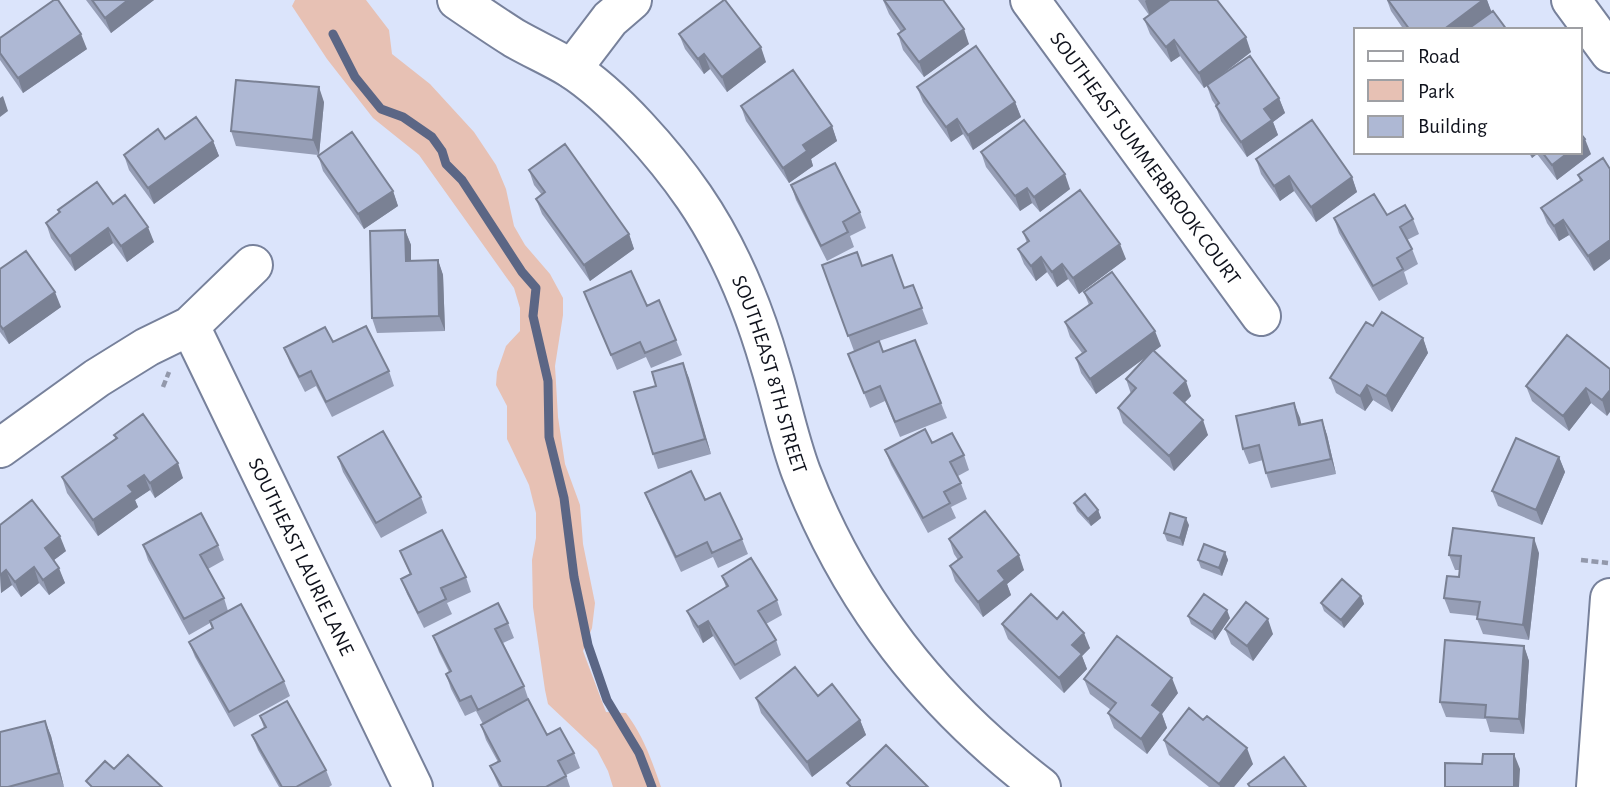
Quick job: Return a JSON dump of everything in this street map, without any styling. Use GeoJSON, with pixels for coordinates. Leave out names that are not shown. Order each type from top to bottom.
{"type":"FeatureCollection","features":[{"type":"Feature","properties":{"kind":"street","name":"SOUTHEAST 8TH STREET"},"geometry":{"type":"LineString","coordinates":[[457,0],[513,37],[572,69],[615,105],[657,149],[695,198],[727,252],[752,308],[801,471],[829,536],[863,597],[904,656],[949,708],[1041,787]]}},
{"type":"Feature","properties":{"kind":"street"},"geometry":{"type":"LineString","coordinates":[[572,69],[610,19],[632,0]]}},
{"type":"Feature","properties":{"kind":"street","name":"SOUTHEAST SUMMERBROOK COURT"},"geometry":{"type":"LineString","coordinates":[[1030,0],[1261,316]]}},
{"type":"Feature","properties":{"kind":"street"},"geometry":{"type":"LineString","coordinates":[[1571,0],[1610,53]]}},
{"type":"Feature","properties":{"kind":"street"},"geometry":{"type":"LineString","coordinates":[[0,448],[97,378],[190,326],[253,265]]}},
{"type":"Feature","properties":{"kind":"street","name":"SOUTHEAST LAURIE LANE"},"geometry":{"type":"LineString","coordinates":[[190,326],[413,787]]}},
{"type":"Feature","properties":{"kind":"street"},"geometry":{"type":"LineString","coordinates":[[1596,787],[1610,598]]}},
{"type":"Feature","properties":{"kind":"path"},"geometry":{"type":"LineString","coordinates":[[1581,560],[1610,564]]}},
{"type":"Feature","properties":{"kind":"green space"},"geometry":{"type":"Polygon","coordinates":[[[295,0],[366,0],[389,30],[392,54],[430,84],[474,132],[496,165],[506,189],[514,226],[525,245],[550,274],[563,298],[555,366],[558,417],[565,464],[580,505],[583,544],[595,603],[592,628],[583,651],[606,712],[626,713],[632,721],[661,787],[613,787],[597,750],[548,704],[533,607],[532,560],[536,538],[536,513],[529,485],[507,439],[507,406],[496,385],[497,372],[506,346],[520,331],[520,308],[514,288],[419,155],[373,118],[327,59],[292,6],[295,0]]]}},
{"type":"Feature","properties":{"kind":"building"},"geometry":{"type":"Polygon","coordinates":[[[54,0],[58,0],[81,34],[18,78],[0,53],[0,38],[54,0]]]}},
{"type":"Feature","properties":{"kind":"building"},"geometry":{"type":"Polygon","coordinates":[[[92,0],[128,0],[105,18],[92,0]]]}},
{"type":"Feature","properties":{"kind":"building"},"geometry":{"type":"Polygon","coordinates":[[[724,0],[761,47],[722,77],[704,54],[698,59],[679,34],[724,0]]]}},
{"type":"Feature","properties":{"kind":"building"},"geometry":{"type":"Polygon","coordinates":[[[884,0],[943,0],[964,29],[919,62],[898,34],[905,29],[884,0]]]}},
{"type":"Feature","properties":{"kind":"building"},"geometry":{"type":"Polygon","coordinates":[[[1170,0],[1217,0],[1246,37],[1199,73],[1174,40],[1166,47],[1144,19],[1170,0]]]}},
{"type":"Feature","properties":{"kind":"building"},"geometry":{"type":"Polygon","coordinates":[[[1388,0],[1483,0],[1446,28],[1409,28],[1388,0]]]}},
{"type":"Feature","properties":{"kind":"building"},"geometry":{"type":"Polygon","coordinates":[[[1493,11],[1506,28],[1469,28],[1493,11]]]}},
{"type":"Feature","properties":{"kind":"building"},"geometry":{"type":"Polygon","coordinates":[[[976,46],[1015,102],[968,135],[957,119],[946,127],[917,87],[976,46]]]}},
{"type":"Feature","properties":{"kind":"building"},"geometry":{"type":"Polygon","coordinates":[[[1250,56],[1279,98],[1264,109],[1272,120],[1241,142],[1216,106],[1219,103],[1207,85],[1250,56]]]}},
{"type":"Feature","properties":{"kind":"building"},"geometry":{"type":"Polygon","coordinates":[[[793,70],[832,126],[803,145],[807,151],[783,168],[741,106],[793,70]]]}},
{"type":"Feature","properties":{"kind":"building"},"geometry":{"type":"Polygon","coordinates":[[[236,80],[319,87],[313,140],[231,131],[236,80]]]}},
{"type":"Feature","properties":{"kind":"building"},"geometry":{"type":"Polygon","coordinates":[[[196,117],[213,141],[148,188],[124,155],[158,129],[165,139],[196,117]]]}},
{"type":"Feature","properties":{"kind":"building"},"geometry":{"type":"Polygon","coordinates":[[[1024,120],[1065,174],[1034,197],[1027,188],[1015,196],[981,152],[1024,120]]]}},
{"type":"Feature","properties":{"kind":"building"},"geometry":{"type":"Polygon","coordinates":[[[1312,120],[1352,177],[1311,207],[1289,176],[1274,186],[1256,159],[1312,120]]]}},
{"type":"Feature","properties":{"kind":"building"},"geometry":{"type":"Polygon","coordinates":[[[352,132],[393,191],[358,214],[318,156],[352,132]]]}},
{"type":"Feature","properties":{"kind":"building"},"geometry":{"type":"Polygon","coordinates":[[[565,144],[629,234],[584,265],[536,199],[545,192],[529,170],[565,144]]]}},
{"type":"Feature","properties":{"kind":"building"},"geometry":{"type":"Polygon","coordinates":[[[1544,154],[1566,154],[1552,165],[1544,154]]]}},
{"type":"Feature","properties":{"kind":"building"},"geometry":{"type":"Polygon","coordinates":[[[1603,158],[1610,169],[1610,240],[1588,256],[1563,220],[1554,226],[1541,208],[1582,180],[1578,175],[1603,158]]]}},
{"type":"Feature","properties":{"kind":"building"},"geometry":{"type":"Polygon","coordinates":[[[835,163],[860,212],[843,222],[848,232],[821,246],[791,185],[835,163]]]}},
{"type":"Feature","properties":{"kind":"building"},"geometry":{"type":"Polygon","coordinates":[[[97,182],[113,204],[125,195],[148,227],[121,246],[108,228],[70,256],[46,223],[60,212],[58,210],[97,182]]]}},
{"type":"Feature","properties":{"kind":"building"},"geometry":{"type":"Polygon","coordinates":[[[1080,190],[1120,244],[1073,278],[1062,264],[1052,272],[1041,257],[1031,266],[1018,249],[1029,241],[1023,232],[1080,190]]]}},
{"type":"Feature","properties":{"kind":"building"},"geometry":{"type":"Polygon","coordinates":[[[1374,194],[1387,215],[1405,205],[1413,219],[1400,227],[1412,249],[1397,258],[1403,269],[1373,286],[1334,218],[1374,194]]]}},
{"type":"Feature","properties":{"kind":"building"},"geometry":{"type":"Polygon","coordinates":[[[405,230],[406,261],[438,260],[439,316],[372,318],[370,231],[405,230]]]}},
{"type":"Feature","properties":{"kind":"building"},"geometry":{"type":"Polygon","coordinates":[[[26,251],[55,292],[3,329],[0,325],[0,269],[26,251]]]}},
{"type":"Feature","properties":{"kind":"building"},"geometry":{"type":"Polygon","coordinates":[[[857,252],[862,266],[892,255],[904,288],[913,285],[922,308],[848,336],[822,265],[857,252]]]}},
{"type":"Feature","properties":{"kind":"building"},"geometry":{"type":"Polygon","coordinates":[[[631,271],[647,306],[659,300],[676,340],[645,353],[640,342],[611,355],[584,292],[631,271]]]}},
{"type":"Feature","properties":{"kind":"building"},"geometry":{"type":"Polygon","coordinates":[[[1112,272],[1155,331],[1090,379],[1076,358],[1086,351],[1065,322],[1092,303],[1084,292],[1112,272]]]}},
{"type":"Feature","properties":{"kind":"building"},"geometry":{"type":"Polygon","coordinates":[[[1382,312],[1423,338],[1386,396],[1367,385],[1360,396],[1330,378],[1366,322],[1373,326],[1382,312]]]}},
{"type":"Feature","properties":{"kind":"building"},"geometry":{"type":"Polygon","coordinates":[[[366,326],[389,371],[326,402],[311,371],[299,377],[284,348],[325,327],[333,342],[366,326]]]}},
{"type":"Feature","properties":{"kind":"building"},"geometry":{"type":"Polygon","coordinates":[[[1567,335],[1610,369],[1610,390],[1602,400],[1586,388],[1563,416],[1526,386],[1567,335]]]}},
{"type":"Feature","properties":{"kind":"building"},"geometry":{"type":"Polygon","coordinates":[[[915,340],[941,403],[895,422],[880,386],[864,393],[848,354],[879,341],[883,352],[915,340]]]}},
{"type":"Feature","properties":{"kind":"building"},"geometry":{"type":"Polygon","coordinates":[[[1153,350],[1186,381],[1174,393],[1203,420],[1169,456],[1118,408],[1136,388],[1126,379],[1153,350]]]}},
{"type":"Feature","properties":{"kind":"building"},"geometry":{"type":"Polygon","coordinates":[[[683,363],[705,439],[653,454],[634,392],[656,386],[652,372],[683,363]]]}},
{"type":"Feature","properties":{"kind":"building"},"geometry":{"type":"Polygon","coordinates":[[[1294,403],[1299,425],[1322,420],[1331,459],[1266,473],[1259,445],[1243,449],[1236,416],[1294,403]]]}},
{"type":"Feature","properties":{"kind":"building"},"geometry":{"type":"Polygon","coordinates":[[[143,414],[178,463],[150,483],[144,475],[128,486],[133,492],[93,520],[62,477],[117,438],[114,435],[143,414]]]}},
{"type":"Feature","properties":{"kind":"building"},"geometry":{"type":"Polygon","coordinates":[[[925,429],[932,443],[952,433],[964,455],[950,462],[961,483],[944,492],[950,503],[923,518],[885,450],[925,429]]]}},
{"type":"Feature","properties":{"kind":"building"},"geometry":{"type":"Polygon","coordinates":[[[383,431],[421,497],[376,523],[338,457],[383,431]]]}},
{"type":"Feature","properties":{"kind":"building"},"geometry":{"type":"Polygon","coordinates":[[[1516,438],[1559,457],[1536,510],[1492,491],[1516,438]]]}},
{"type":"Feature","properties":{"kind":"building"},"geometry":{"type":"Polygon","coordinates":[[[691,471],[705,500],[720,493],[742,539],[712,553],[707,542],[676,557],[645,493],[691,471]]]}},
{"type":"Feature","properties":{"kind":"building"},"geometry":{"type":"Polygon","coordinates":[[[1085,494],[1098,510],[1088,519],[1074,503],[1085,494]]]}},
{"type":"Feature","properties":{"kind":"building"},"geometry":{"type":"Polygon","coordinates":[[[32,500],[60,536],[45,548],[59,568],[43,580],[34,567],[15,582],[6,570],[0,575],[0,525],[32,500]]]}},
{"type":"Feature","properties":{"kind":"building"},"geometry":{"type":"Polygon","coordinates":[[[985,511],[1019,555],[998,571],[1005,580],[978,602],[950,566],[962,557],[949,539],[985,511]]]}},
{"type":"Feature","properties":{"kind":"building"},"geometry":{"type":"Polygon","coordinates":[[[201,513],[218,545],[200,555],[224,598],[184,619],[143,545],[201,513]]]}},
{"type":"Feature","properties":{"kind":"building"},"geometry":{"type":"Polygon","coordinates":[[[1170,513],[1186,518],[1180,538],[1164,533],[1170,513]]]}},
{"type":"Feature","properties":{"kind":"building"},"geometry":{"type":"Polygon","coordinates":[[[1453,528],[1534,538],[1523,625],[1477,619],[1480,602],[1444,598],[1447,576],[1459,577],[1461,556],[1449,555],[1453,528]]]}},
{"type":"Feature","properties":{"kind":"building"},"geometry":{"type":"Polygon","coordinates":[[[442,530],[466,577],[441,588],[446,599],[418,613],[401,579],[411,574],[400,551],[442,530]]]}},
{"type":"Feature","properties":{"kind":"building"},"geometry":{"type":"Polygon","coordinates":[[[1204,544],[1225,552],[1219,568],[1198,560],[1204,544]]]}},
{"type":"Feature","properties":{"kind":"building"},"geometry":{"type":"Polygon","coordinates":[[[751,558],[777,600],[758,611],[776,640],[735,665],[708,621],[698,627],[687,611],[728,586],[722,576],[751,558]]]}},
{"type":"Feature","properties":{"kind":"building"},"geometry":{"type":"Polygon","coordinates":[[[1342,579],[1361,596],[1341,620],[1321,603],[1342,579]]]}},
{"type":"Feature","properties":{"kind":"building"},"geometry":{"type":"Polygon","coordinates":[[[1031,594],[1057,619],[1063,612],[1084,633],[1072,645],[1082,654],[1059,678],[1002,624],[1031,594]]]}},
{"type":"Feature","properties":{"kind":"building"},"geometry":{"type":"Polygon","coordinates":[[[1204,594],[1227,610],[1212,632],[1188,616],[1204,594]]]}},
{"type":"Feature","properties":{"kind":"building"},"geometry":{"type":"Polygon","coordinates":[[[1246,602],[1268,619],[1247,646],[1225,629],[1246,602]]]}},
{"type":"Feature","properties":{"kind":"building"},"geometry":{"type":"Polygon","coordinates":[[[498,603],[508,623],[495,629],[524,686],[478,710],[471,696],[460,701],[446,674],[451,671],[433,636],[498,603]]]}},
{"type":"Feature","properties":{"kind":"building"},"geometry":{"type":"Polygon","coordinates":[[[241,604],[284,681],[229,712],[189,642],[213,628],[210,621],[241,604]]]}},
{"type":"Feature","properties":{"kind":"building"},"geometry":{"type":"Polygon","coordinates":[[[1117,636],[1172,678],[1152,705],[1161,712],[1141,739],[1108,713],[1116,703],[1084,679],[1117,636]]]}},
{"type":"Feature","properties":{"kind":"building"},"geometry":{"type":"Polygon","coordinates":[[[1445,640],[1524,646],[1519,719],[1485,717],[1486,705],[1440,702],[1445,640]]]}},
{"type":"Feature","properties":{"kind":"building"},"geometry":{"type":"Polygon","coordinates":[[[795,667],[818,696],[832,684],[860,720],[807,762],[756,698],[795,667]]]}},
{"type":"Feature","properties":{"kind":"building"},"geometry":{"type":"Polygon","coordinates":[[[528,699],[547,735],[560,728],[574,753],[558,761],[566,776],[546,787],[502,787],[490,766],[500,761],[481,725],[528,699]]]}},
{"type":"Feature","properties":{"kind":"building"},"geometry":{"type":"Polygon","coordinates":[[[287,701],[326,770],[296,787],[282,787],[252,735],[266,727],[260,716],[287,701]]]}},
{"type":"Feature","properties":{"kind":"building"},"geometry":{"type":"Polygon","coordinates":[[[1189,708],[1203,720],[1207,716],[1247,748],[1219,784],[1164,740],[1189,708]]]}},
{"type":"Feature","properties":{"kind":"building"},"geometry":{"type":"Polygon","coordinates":[[[45,721],[59,773],[0,787],[0,732],[45,721]]]}},
{"type":"Feature","properties":{"kind":"building"},"geometry":{"type":"Polygon","coordinates":[[[886,745],[928,787],[851,787],[847,783],[886,745]]]}},
{"type":"Feature","properties":{"kind":"building"},"geometry":{"type":"Polygon","coordinates":[[[1483,754],[1514,754],[1514,787],[1445,787],[1445,763],[1482,764],[1483,754]]]}},
{"type":"Feature","properties":{"kind":"building"},"geometry":{"type":"Polygon","coordinates":[[[128,755],[162,787],[92,787],[86,781],[105,761],[114,769],[128,755]]]}},
{"type":"Feature","properties":{"kind":"building"},"geometry":{"type":"Polygon","coordinates":[[[1284,757],[1306,787],[1250,787],[1248,784],[1284,757]]]}},
{"type":"Feature","properties":{"kind":"waterway"},"geometry":{"type":"LineString","coordinates":[[333,34],[355,77],[381,109],[403,117],[432,137],[442,151],[446,164],[462,180],[522,272],[536,288],[533,316],[548,381],[549,437],[564,498],[574,577],[588,645],[607,700],[639,753],[652,787]]}}]}
